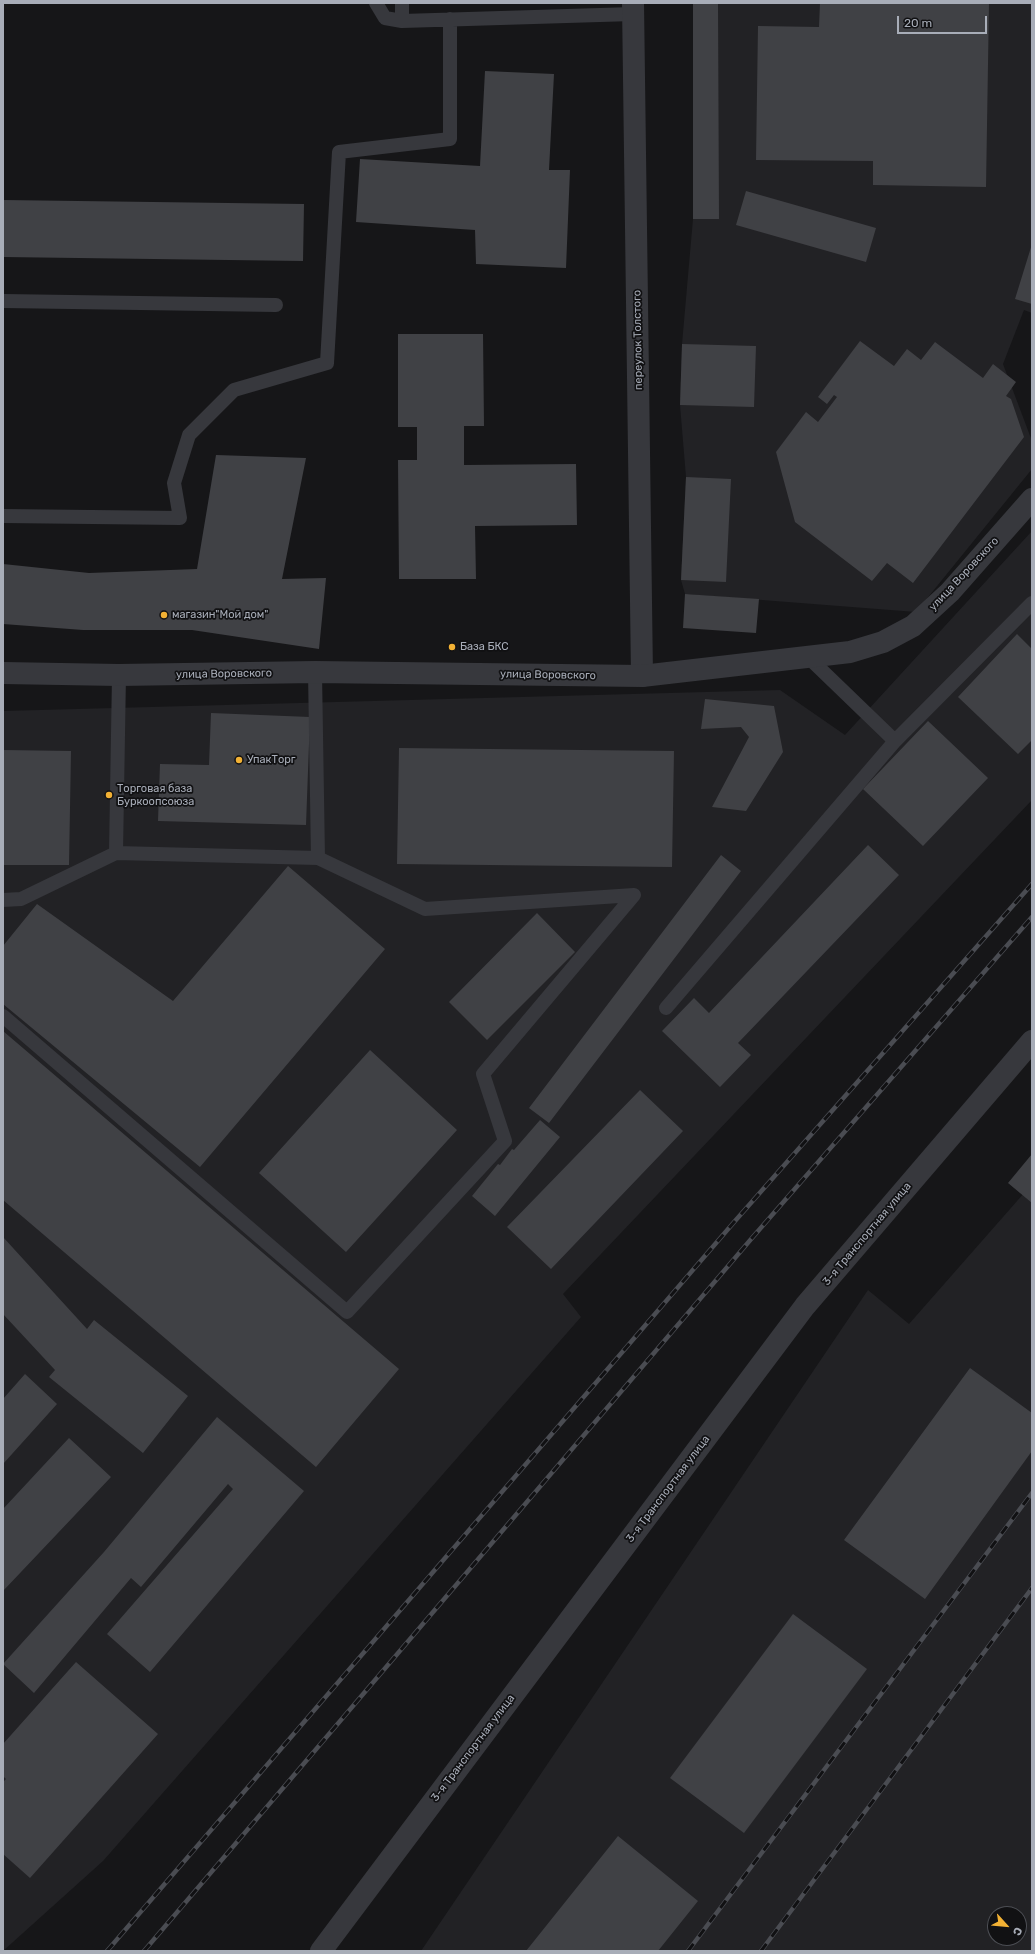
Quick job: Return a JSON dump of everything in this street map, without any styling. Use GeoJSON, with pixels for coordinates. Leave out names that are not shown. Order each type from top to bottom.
{"type":"FeatureCollection","features":[{"type":"Feature","properties":{"kind":"street","name":"переулок Толстого"},"geometry":{"type":"LineString","coordinates":[[633,8],[642,676]]}},
{"type":"Feature","properties":{"kind":"street","name":"улица Воровского"},"geometry":{"type":"LineString","coordinates":[[3,672],[120,675],[315,672],[642,676],[809,658],[850,652],[883,642],[913,626],[950,592],[1032,499]]}},
{"type":"Feature","properties":{"kind":"street","name":"3-я Транспортная улица"},"geometry":{"type":"LineString","coordinates":[[320,1951],[805,1306],[1032,1041]]}},
{"type":"Feature","properties":{"kind":"lane"},"geometry":{"type":"LineString","coordinates":[[376,3],[385,18],[402,21],[633,8]]}},
{"type":"Feature","properties":{"kind":"lane"},"geometry":{"type":"LineString","coordinates":[[402,3],[402,21]]}},
{"type":"Feature","properties":{"kind":"lane"},"geometry":{"type":"LineString","coordinates":[[3,516],[180,518],[174,483],[189,435],[234,390],[327,363],[339,152],[450,139],[450,19]]}},
{"type":"Feature","properties":{"kind":"lane"},"geometry":{"type":"LineString","coordinates":[[3,301],[276,305]]}},
{"type":"Feature","properties":{"kind":"lane"},"geometry":{"type":"LineString","coordinates":[[666,1008],[894,741],[1032,603]]}},
{"type":"Feature","properties":{"kind":"lane"},"geometry":{"type":"LineString","coordinates":[[809,658],[894,741]]}},
{"type":"Feature","properties":{"kind":"lane"},"geometry":{"type":"LineString","coordinates":[[315,672],[318,858]]}},
{"type":"Feature","properties":{"kind":"lane"},"geometry":{"type":"LineString","coordinates":[[116,853],[120,675]]}},
{"type":"Feature","properties":{"kind":"lane"},"geometry":{"type":"LineString","coordinates":[[3,900],[21,899],[116,853],[318,858],[425,909],[634,895],[483,1074],[505,1141],[347,1312],[3,1016]]}},
{"type":"Feature","properties":{"kind":"shaded area"},"geometry":{"type":"Polygon","coordinates":[[[693,3],[1032,3],[1032,313],[1024,310],[1003,364],[1032,441],[1032,469],[916,612],[685,594],[681,580],[686,477],[680,405],[682,344],[693,219],[693,3]]]}},
{"type":"Feature","properties":{"kind":"shaded area"},"geometry":{"type":"Polygon","coordinates":[[[1032,531],[1032,800],[563,1294],[581,1317],[103,1861],[3,1951],[3,711],[780,690],[845,735],[1032,531]]]}},
{"type":"Feature","properties":{"kind":"shaded area"},"geometry":{"type":"Polygon","coordinates":[[[1032,1184],[1032,1951],[421,1951],[868,1290],[909,1324],[1032,1184]]]}},
{"type":"Feature","properties":{"kind":"building"},"geometry":{"type":"Polygon","coordinates":[[[820,3],[989,3],[986,187],[873,185],[873,161],[756,160],[758,26],[819,27],[820,3]]]}},
{"type":"Feature","properties":{"kind":"building"},"geometry":{"type":"Polygon","coordinates":[[[693,4],[718,4],[719,219],[693,219],[693,4]]]}},
{"type":"Feature","properties":{"kind":"building"},"geometry":{"type":"Polygon","coordinates":[[[485,71],[554,74],[549,170],[570,170],[566,268],[476,264],[475,230],[356,222],[360,159],[480,166],[485,71]]]}},
{"type":"Feature","properties":{"kind":"building"},"geometry":{"type":"Polygon","coordinates":[[[746,191],[876,228],[866,262],[736,225],[746,191]]]}},
{"type":"Feature","properties":{"kind":"building"},"geometry":{"type":"Polygon","coordinates":[[[3,200],[304,204],[303,261],[3,257],[3,200]]]}},
{"type":"Feature","properties":{"kind":"building"},"geometry":{"type":"Polygon","coordinates":[[[1032,244],[1032,304],[1015,299],[1032,244]]]}},
{"type":"Feature","properties":{"kind":"building"},"geometry":{"type":"Polygon","coordinates":[[[398,334],[483,334],[484,426],[464,426],[464,465],[576,464],[577,525],[475,526],[476,579],[399,579],[398,460],[417,460],[417,427],[398,427],[398,334]]]}},
{"type":"Feature","properties":{"kind":"building"},"geometry":{"type":"Polygon","coordinates":[[[860,341],[894,366],[907,349],[921,360],[935,342],[983,378],[993,364],[1016,382],[1006,396],[1011,399],[1024,437],[913,583],[887,563],[872,581],[795,522],[776,452],[806,412],[818,422],[837,397],[834,395],[827,404],[818,397],[860,341]]]}},
{"type":"Feature","properties":{"kind":"building"},"geometry":{"type":"Polygon","coordinates":[[[682,344],[756,346],[754,407],[680,405],[682,344]]]}},
{"type":"Feature","properties":{"kind":"building"},"geometry":{"type":"Polygon","coordinates":[[[216,455],[306,458],[282,579],[326,578],[319,649],[192,630],[83,630],[3,624],[3,564],[89,573],[197,569],[216,455]]]}},
{"type":"Feature","properties":{"kind":"building"},"geometry":{"type":"Polygon","coordinates":[[[686,477],[731,479],[726,582],[681,580],[686,477]]]}},
{"type":"Feature","properties":{"kind":"building"},"geometry":{"type":"Polygon","coordinates":[[[685,594],[759,599],[756,633],[683,628],[685,594]]]}},
{"type":"Feature","properties":{"kind":"building"},"geometry":{"type":"Polygon","coordinates":[[[1017,634],[1032,649],[1032,740],[1018,754],[958,697],[1017,634]]]}},
{"type":"Feature","properties":{"kind":"building"},"geometry":{"type":"Polygon","coordinates":[[[705,699],[774,706],[783,752],[746,811],[712,807],[749,737],[741,727],[701,729],[705,699]]]}},
{"type":"Feature","properties":{"kind":"building"},"geometry":{"type":"Polygon","coordinates":[[[211,713],[310,717],[306,825],[158,821],[160,764],[209,765],[211,713]]]}},
{"type":"Feature","properties":{"kind":"building"},"geometry":{"type":"Polygon","coordinates":[[[928,721],[988,778],[923,846],[863,789],[928,721]]]}},
{"type":"Feature","properties":{"kind":"building"},"geometry":{"type":"Polygon","coordinates":[[[399,748],[674,751],[672,867],[397,864],[399,748]]]}},
{"type":"Feature","properties":{"kind":"building"},"geometry":{"type":"Polygon","coordinates":[[[3,750],[71,751],[69,865],[3,865],[3,750]]]}},
{"type":"Feature","properties":{"kind":"building"},"geometry":{"type":"Polygon","coordinates":[[[868,845],[899,875],[738,1043],[751,1055],[720,1087],[662,1031],[694,998],[709,1013],[868,845]]]}},
{"type":"Feature","properties":{"kind":"building"},"geometry":{"type":"Polygon","coordinates":[[[721,855],[741,871],[549,1123],[529,1108],[721,855]]]}},
{"type":"Feature","properties":{"kind":"building"},"geometry":{"type":"Polygon","coordinates":[[[288,866],[385,949],[200,1167],[3,1004],[3,946],[37,904],[173,1001],[288,866]]]}},
{"type":"Feature","properties":{"kind":"building"},"geometry":{"type":"Polygon","coordinates":[[[537,913],[575,952],[487,1040],[449,1002],[537,913]]]}},
{"type":"Feature","properties":{"kind":"building"},"geometry":{"type":"Polygon","coordinates":[[[3,1031],[399,1369],[316,1467],[3,1200],[3,1031]]]}},
{"type":"Feature","properties":{"kind":"building"},"geometry":{"type":"Polygon","coordinates":[[[370,1050],[457,1130],[346,1252],[259,1173],[370,1050]]]}},
{"type":"Feature","properties":{"kind":"building"},"geometry":{"type":"Polygon","coordinates":[[[640,1090],[683,1131],[551,1269],[507,1227],[640,1090]]]}},
{"type":"Feature","properties":{"kind":"building"},"geometry":{"type":"Polygon","coordinates":[[[540,1120],[560,1137],[495,1216],[472,1196],[498,1164],[500,1165],[512,1149],[514,1150],[540,1120]]]}},
{"type":"Feature","properties":{"kind":"building"},"geometry":{"type":"Polygon","coordinates":[[[1032,1154],[1032,1203],[1008,1183],[1032,1154]]]}},
{"type":"Feature","properties":{"kind":"building"},"geometry":{"type":"Polygon","coordinates":[[[3,1237],[87,1329],[94,1320],[188,1396],[143,1453],[49,1377],[55,1370],[3,1314],[3,1237]]]}},
{"type":"Feature","properties":{"kind":"building"},"geometry":{"type":"Polygon","coordinates":[[[970,1368],[1032,1413],[1032,1451],[925,1599],[844,1540],[970,1368]]]}},
{"type":"Feature","properties":{"kind":"building"},"geometry":{"type":"Polygon","coordinates":[[[25,1374],[57,1404],[3,1464],[3,1399],[25,1374]]]}},
{"type":"Feature","properties":{"kind":"building"},"geometry":{"type":"Polygon","coordinates":[[[217,1417],[304,1491],[150,1672],[107,1634],[233,1489],[228,1484],[141,1587],[131,1578],[34,1693],[3,1664],[104,1552],[217,1417]]]}},
{"type":"Feature","properties":{"kind":"building"},"geometry":{"type":"Polygon","coordinates":[[[69,1438],[111,1477],[3,1591],[3,1509],[69,1438]]]}},
{"type":"Feature","properties":{"kind":"building"},"geometry":{"type":"Polygon","coordinates":[[[793,1614],[867,1669],[744,1833],[670,1778],[793,1614]]]}},
{"type":"Feature","properties":{"kind":"building"},"geometry":{"type":"Polygon","coordinates":[[[76,1662],[158,1734],[30,1878],[3,1854],[3,1782],[6,1779],[3,1776],[3,1744],[76,1662]]]}},
{"type":"Feature","properties":{"kind":"building"},"geometry":{"type":"Polygon","coordinates":[[[618,1836],[698,1901],[658,1951],[526,1951],[618,1836]]]}},
{"type":"Feature","properties":{"kind":"railway"},"geometry":{"type":"LineString","coordinates":[[107,1951],[735,1221],[1032,884]]}},
{"type":"Feature","properties":{"kind":"railway"},"geometry":{"type":"LineString","coordinates":[[144,1951],[752,1238],[1032,917]]}},
{"type":"Feature","properties":{"kind":"railway"},"geometry":{"type":"LineString","coordinates":[[688,1951],[1032,1493]]}},
{"type":"Feature","properties":{"kind":"railway"},"geometry":{"type":"LineString","coordinates":[[761,1951],[1032,1588]]}},
{"type":"Feature","properties":{"kind":"place","name":"магазин\"Мой дом\""},"geometry":{"type":"Point","coordinates":[164,615]}},
{"type":"Feature","properties":{"kind":"place","name":"База БКС"},"geometry":{"type":"Point","coordinates":[452,647]}},
{"type":"Feature","properties":{"kind":"place","name":"УпакТорг"},"geometry":{"type":"Point","coordinates":[239,760]}},
{"type":"Feature","properties":{"kind":"place","name":"Торговая база Буркоопсоюза"},"geometry":{"type":"Point","coordinates":[109,795]}}]}
